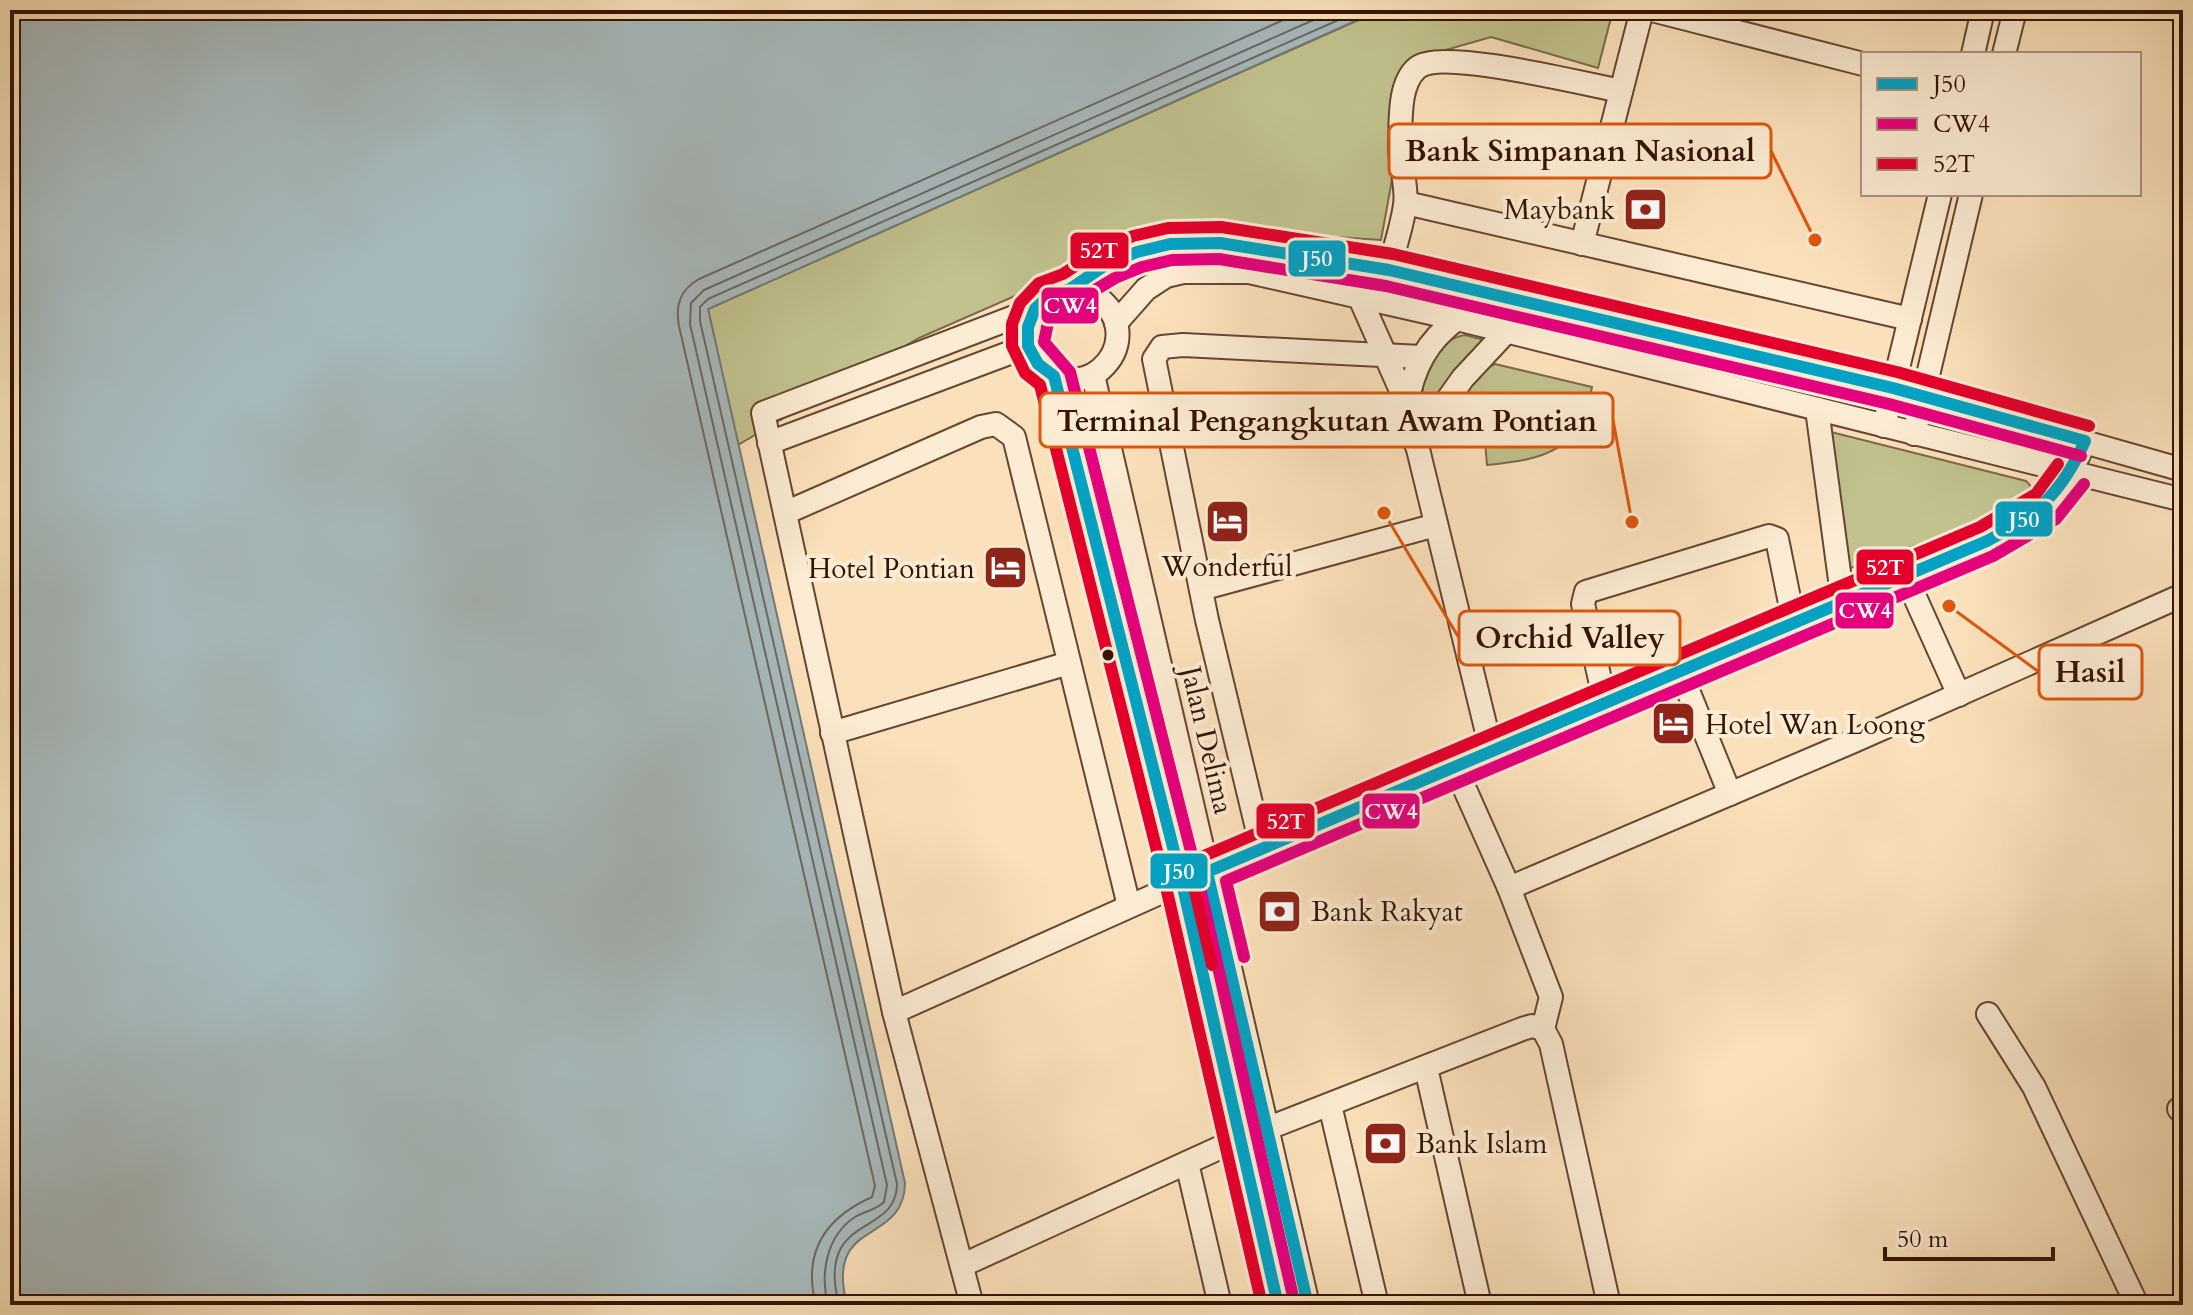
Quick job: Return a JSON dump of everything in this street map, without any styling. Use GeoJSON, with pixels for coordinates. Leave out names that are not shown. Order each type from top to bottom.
{"type":"FeatureCollection","features":[{"type":"Feature","properties":{"kind":"street"},"geometry":{"type":"LineString","coordinates":[[1582,244],[1642,10]]}},
{"type":"Feature","properties":{"kind":"street"},"geometry":{"type":"LineString","coordinates":[[1652,10],[1861,63]]}},
{"type":"Feature","properties":{"kind":"street"},"geometry":{"type":"LineString","coordinates":[[1973,52],[1983,10]]}},
{"type":"Feature","properties":{"kind":"street"},"geometry":{"type":"LineString","coordinates":[[2004,52],[2015,10]]}},
{"type":"Feature","properties":{"kind":"street"},"geometry":{"type":"LineString","coordinates":[[1389,270],[1406,203],[1400,149],[1404,93],[1415,70],[1432,61],[1474,63],[1621,91]]}},
{"type":"Feature","properties":{"kind":"street"},"geometry":{"type":"LineString","coordinates":[[1884,426],[1940,196]]}},
{"type":"Feature","properties":{"kind":"street"},"geometry":{"type":"LineString","coordinates":[[1914,434],[1971,196]]}},
{"type":"Feature","properties":{"kind":"street"},"geometry":{"type":"LineString","coordinates":[[1406,203],[1910,319]]}},
{"type":"Feature","properties":{"kind":"street"},"geometry":{"type":"LineString","coordinates":[[972,1305],[894,1012],[763,413],[1035,309],[1050,295],[1070,289],[1107,264],[1137,252],[1190,243],[1220,243],[1389,270],[1893,388],[2183,470]]}},
{"type":"Feature","properties":{"kind":"street"},"geometry":{"type":"LineString","coordinates":[[1116,323],[1146,289],[1166,276],[1183,272],[1249,272],[1457,319],[2183,500]]}},
{"type":"Feature","properties":{"kind":"street"},"geometry":{"type":"LineString","coordinates":[[1035,309],[1028,327],[1028,346],[1038,364],[1054,376],[1074,380],[1093,375],[1109,362],[1117,343],[1116,323],[1106,305],[1090,293],[1070,289]]}},
{"type":"Feature","properties":{"kind":"street"},"geometry":{"type":"LineString","coordinates":[[1359,296],[1407,404],[1491,749]]}},
{"type":"Feature","properties":{"kind":"street"},"geometry":{"type":"LineString","coordinates":[[1407,404],[1412,378],[1421,357],[1441,331],[1457,319]]}},
{"type":"Feature","properties":{"kind":"street"},"geometry":{"type":"LineString","coordinates":[[1416,444],[1463,378],[1506,332]]}},
{"type":"Feature","properties":{"kind":"street"},"geometry":{"type":"LineString","coordinates":[[1262,849],[1154,374],[1157,352],[1166,346],[1183,345],[1421,357]]}},
{"type":"Feature","properties":{"kind":"street"},"geometry":{"type":"LineString","coordinates":[[769,443],[1028,346]]}},
{"type":"Feature","properties":{"kind":"street","name":"Jalan Delima"},"geometry":{"type":"LineString","coordinates":[[1093,375],[1308,1305]]}},
{"type":"Feature","properties":{"kind":"street"},"geometry":{"type":"LineString","coordinates":[[1054,376],[1182,883],[1278,1305]]}},
{"type":"Feature","properties":{"kind":"street"},"geometry":{"type":"LineString","coordinates":[[1817,409],[1843,602]]}},
{"type":"Feature","properties":{"kind":"street"},"geometry":{"type":"LineString","coordinates":[[785,513],[981,427],[996,424],[1006,428],[1014,437],[1129,906]]}},
{"type":"Feature","properties":{"kind":"street"},"geometry":{"type":"LineString","coordinates":[[1207,872],[1843,602],[2028,519],[2047,506],[2071,474],[2085,441]]}},
{"type":"Feature","properties":{"kind":"street"},"geometry":{"type":"LineString","coordinates":[[1201,589],[1436,525]]}},
{"type":"Feature","properties":{"kind":"street"},"geometry":{"type":"LineString","coordinates":[[1605,702],[1583,604],[1586,592],[1769,536],[1777,539],[1794,623]]}},
{"type":"Feature","properties":{"kind":"street"},"geometry":{"type":"LineString","coordinates":[[1905,575],[1959,695]]}},
{"type":"Feature","properties":{"kind":"street"},"geometry":{"type":"LineString","coordinates":[[1509,888],[1959,695],[2183,595]]}},
{"type":"Feature","properties":{"kind":"street"},"geometry":{"type":"LineString","coordinates":[[832,733],[1069,663]]}},
{"type":"Feature","properties":{"kind":"street"},"geometry":{"type":"LineString","coordinates":[[1680,671],[1730,794]]}},
{"type":"Feature","properties":{"kind":"street"},"geometry":{"type":"LineString","coordinates":[[1455,767],[1509,888],[1551,997],[1543,1029],[1551,1044],[1609,1305]]}},
{"type":"Feature","properties":{"kind":"street"},"geometry":{"type":"LineString","coordinates":[[894,1012],[1182,883]]}},
{"type":"Feature","properties":{"kind":"street"},"geometry":{"type":"LineString","coordinates":[[1988,1014],[2034,1087],[2137,1305]]}},
{"type":"Feature","properties":{"kind":"street"},"geometry":{"type":"LineString","coordinates":[[1266,1129],[1522,1029],[1532,1026],[1543,1029]]}},
{"type":"Feature","properties":{"kind":"street"},"geometry":{"type":"LineString","coordinates":[[1426,1068],[1480,1305]]}},
{"type":"Feature","properties":{"kind":"street"},"geometry":{"type":"LineString","coordinates":[[1330,1105],[1377,1305]]}},
{"type":"Feature","properties":{"kind":"street"},"geometry":{"type":"LineString","coordinates":[[963,1265],[1241,1138]]}},
{"type":"Feature","properties":{"kind":"street"},"geometry":{"type":"LineString","coordinates":[[1187,1163],[1220,1305]]}},
{"type":"Feature","properties":{"kind":"green space"},"geometry":{"type":"Polygon","coordinates":[[[1381,10],[1613,10],[1598,68],[1491,37],[1414,59],[1381,240],[1175,226],[919,338],[738,445],[708,309],[1381,10]]]}},
{"type":"Feature","properties":{"kind":"green space"},"geometry":{"type":"Polygon","coordinates":[[[1465,335],[1492,342],[1434,404],[1426,403],[1423,382],[1431,360],[1446,343],[1465,335]]]}},
{"type":"Feature","properties":{"kind":"green space"},"geometry":{"type":"Polygon","coordinates":[[[1495,364],[1592,387],[1579,426],[1569,439],[1543,455],[1487,465],[1485,441],[1468,421],[1463,400],[1477,374],[1495,364]]]}},
{"type":"Feature","properties":{"kind":"green space"},"geometry":{"type":"Polygon","coordinates":[[[1827,431],[2026,481],[2037,493],[2027,507],[1845,570],[1827,431]]]}},
{"type":"Feature","properties":{"kind":"water"},"geometry":{"type":"Polygon","coordinates":[[[10,10],[1380,10],[708,309],[905,1183],[901,1203],[892,1217],[855,1244],[846,1257],[843,1277],[847,1305],[10,1305],[10,10]]]}},
{"type":"Feature","properties":{"kind":"transit line","name":"52T"},"geometry":{"type":"LineString","coordinates":[[1262,1305],[1166,887],[1040,385],[1025,373],[1012,346],[1012,324],[1020,303],[1039,283],[1063,274],[1100,250],[1133,236],[1168,228],[1221,227],[1393,254],[1897,372],[2089,426]]}},
{"type":"Feature","properties":{"kind":"transit line","name":"J50"},"geometry":{"type":"LineString","coordinates":[[1278,1305],[1182,883],[1054,376],[1038,364],[1028,346],[1028,327],[1035,309],[1050,295],[1070,289],[1107,264],[1137,252],[1170,244],[1220,243],[1389,270],[1893,388],[2085,441],[2067,475],[2046,501],[1987,541],[1207,872],[1308,1305]]}},
{"type":"Feature","properties":{"kind":"transit line","name":"CW4"},"geometry":{"type":"LineString","coordinates":[[1294,1301],[1198,879],[1070,372],[1044,342],[1049,318],[1115,278],[1142,267],[1172,260],[1219,259],[1386,286],[1889,404],[2081,456]]}},
{"type":"Feature","properties":{"kind":"transit line","name":"52T"},"geometry":{"type":"LineString","coordinates":[[1212,965],[1191,874],[1199,858],[1980,527],[2036,494],[2058,464]]}},
{"type":"Feature","properties":{"kind":"transit line","name":"CW4"},"geometry":{"type":"LineString","coordinates":[[1244,957],[1226,881],[1993,556],[2056,519],[2084,484]]}},
{"type":"Feature","properties":{"kind":"place","name":"Maybank"},"geometry":{"type":"Point","coordinates":[1646,209]}},
{"type":"Feature","properties":{"kind":"place","name":"Bank Simpanan Nasional"},"geometry":{"type":"Point","coordinates":[1815,240]}},
{"type":"Feature","properties":{"kind":"place","name":"Orchid Valley"},"geometry":{"type":"Point","coordinates":[1384,513]}},
{"type":"Feature","properties":{"kind":"place","name":"Wonderful"},"geometry":{"type":"Point","coordinates":[1227,521]}},
{"type":"Feature","properties":{"kind":"place","name":"Terminal Pengangkutan Awam Pontian"},"geometry":{"type":"Point","coordinates":[1632,522]}},
{"type":"Feature","properties":{"kind":"place","name":"Hotel Pontian"},"geometry":{"type":"Point","coordinates":[1006,568]}},
{"type":"Feature","properties":{"kind":"place","name":"Hasil"},"geometry":{"type":"Point","coordinates":[1949,606]}},
{"type":"Feature","properties":{"kind":"place","name":"Hotel Wan Loong"},"geometry":{"type":"Point","coordinates":[1674,724]}},
{"type":"Feature","properties":{"kind":"place","name":"Bank Rakyat"},"geometry":{"type":"Point","coordinates":[1280,911]}},
{"type":"Feature","properties":{"kind":"place","name":"Bank Islam"},"geometry":{"type":"Point","coordinates":[1385,1143]}}]}
